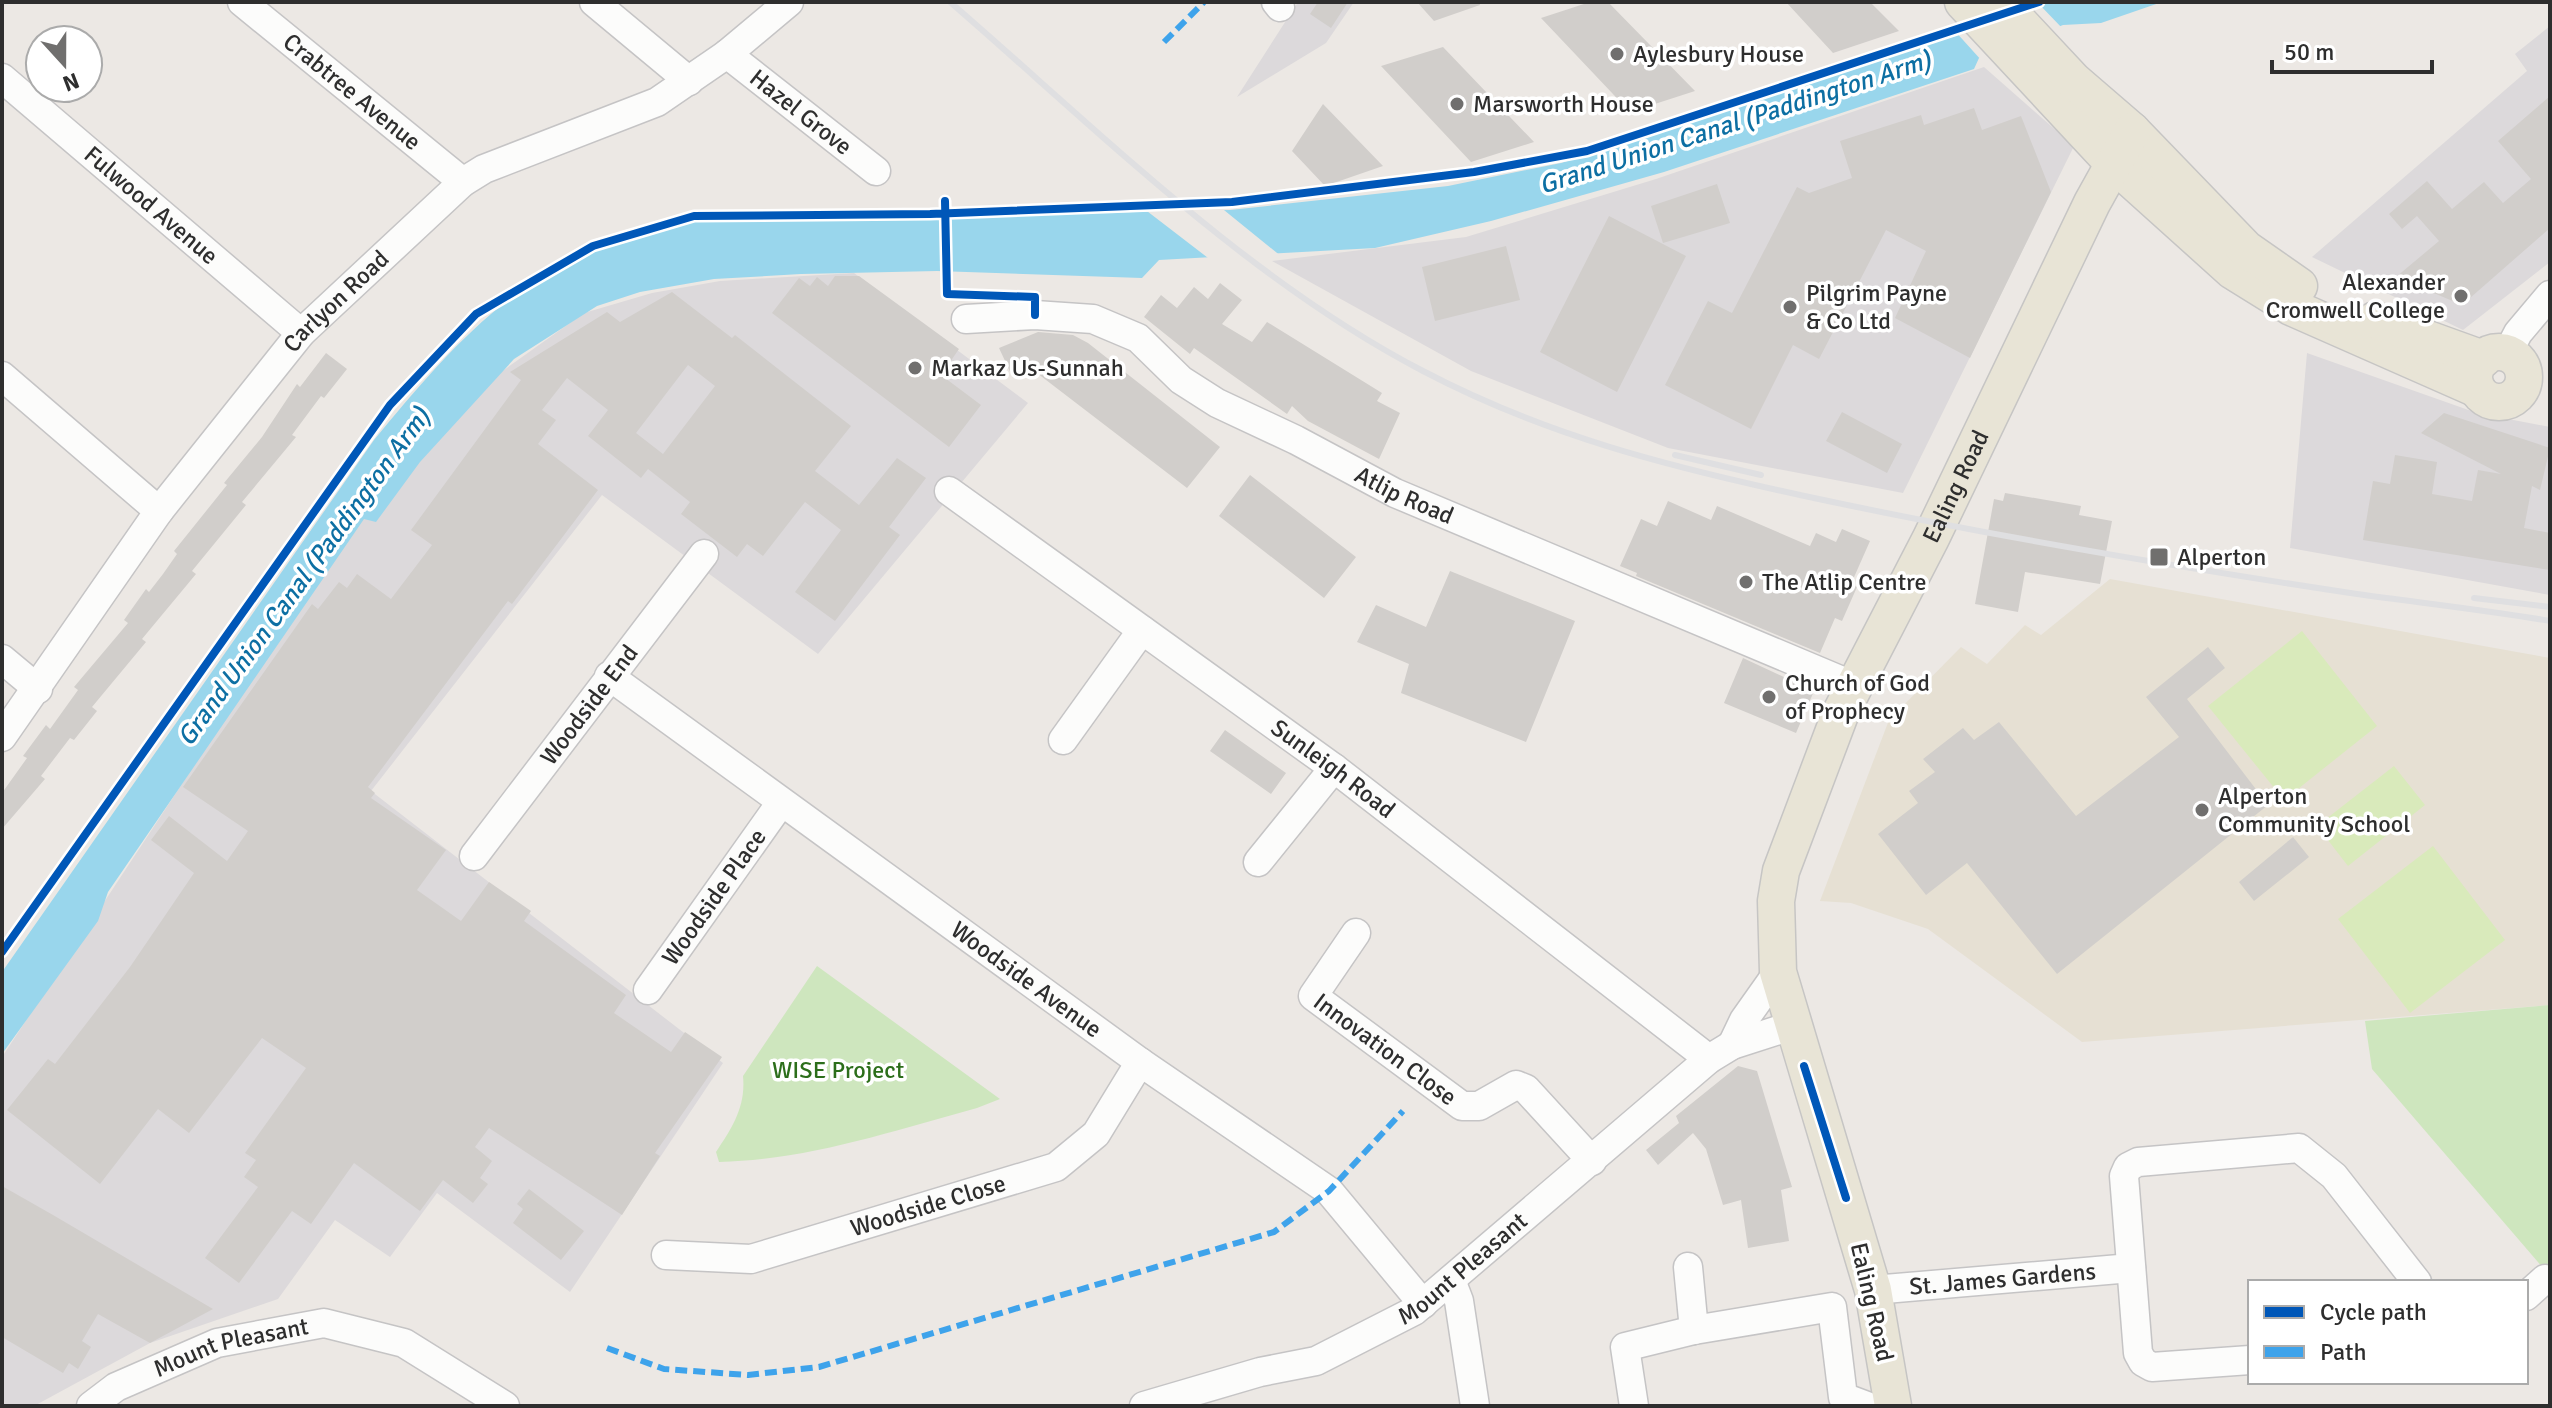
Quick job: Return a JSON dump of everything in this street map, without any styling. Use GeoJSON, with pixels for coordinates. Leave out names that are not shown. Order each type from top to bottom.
{"type":"FeatureCollection","features":[{"type":"Feature","properties":{"kind":"main road"},"geometry":{"type":"LineString","coordinates":[[1977,5],[2028,50],[2074,81],[2132,131],[2246,249],[2300,286],[2489,367]]}},
{"type":"Feature","properties":{"kind":"main road"},"geometry":{"type":"LineString","coordinates":[[2028,50],[2113,163],[2233,271],[2280,300],[2489,367],[2521,366],[2536,391]]}},
{"type":"Feature","properties":{"kind":"main road"},"geometry":{"type":"LineString","coordinates":[[2074,81],[2109,131],[2113,163]]}},
{"type":"Feature","properties":{"kind":"main road","name":"Ealing Road"},"geometry":{"type":"LineString","coordinates":[[1893,1406],[1873,1290],[1791,1026],[1778,972],[1776,901],[1781,871],[1854,686],[1931,538],[2113,163],[2132,131]]}},
{"type":"Feature","properties":{"kind":"street","name":"Crabtree Avenue"},"geometry":{"type":"LineString","coordinates":[[242,2],[463,182]]}},
{"type":"Feature","properties":{"kind":"street"},"geometry":{"type":"LineString","coordinates":[[594,2],[689,81]]}},
{"type":"Feature","properties":{"kind":"street","name":"Carlyon Road"},"geometry":{"type":"LineString","coordinates":[[2,737],[159,511],[301,333],[463,182],[484,169],[625,117],[657,102],[727,54],[789,2]]}},
{"type":"Feature","properties":{"kind":"street","name":"Hazel Grove"},"geometry":{"type":"LineString","coordinates":[[727,54],[876,171]]}},
{"type":"Feature","properties":{"kind":"street","name":"Fulwood Avenue"},"geometry":{"type":"LineString","coordinates":[[2,78],[301,333]]}},
{"type":"Feature","properties":{"kind":"street"},"geometry":{"type":"LineString","coordinates":[[2489,367],[2550,295]]}},
{"type":"Feature","properties":{"kind":"street","name":"Atlip Road"},"geometry":{"type":"LineString","coordinates":[[966,319],[1035,315],[1093,319],[1138,338],[1181,380],[1217,403],[1296,440],[1395,493],[1854,686]]}},
{"type":"Feature","properties":{"kind":"street"},"geometry":{"type":"LineString","coordinates":[[2,376],[159,511]]}},
{"type":"Feature","properties":{"kind":"street","name":"Sunleigh Road"},"geometry":{"type":"LineString","coordinates":[[949,491],[1334,768],[1720,1052]]}},
{"type":"Feature","properties":{"kind":"street","name":"Woodside End"},"geometry":{"type":"LineString","coordinates":[[474,856],[704,554]]}},
{"type":"Feature","properties":{"kind":"street"},"geometry":{"type":"LineString","coordinates":[[1063,740],[1142,630]]}},
{"type":"Feature","properties":{"kind":"street"},"geometry":{"type":"LineString","coordinates":[[2,659],[38,689]]}},
{"type":"Feature","properties":{"kind":"street","name":"Woodside Avenue"},"geometry":{"type":"LineString","coordinates":[[609,676],[780,804],[1140,1062],[1329,1191],[1423,1304]]}},
{"type":"Feature","properties":{"kind":"street"},"geometry":{"type":"LineString","coordinates":[[1258,862],[1334,768]]}},
{"type":"Feature","properties":{"kind":"street","name":"Woodside Place"},"geometry":{"type":"LineString","coordinates":[[648,990],[780,804]]}},
{"type":"Feature","properties":{"kind":"street","name":"Innovation Close"},"geometry":{"type":"LineString","coordinates":[[1356,933],[1313,996],[1462,1106],[1479,1106],[1516,1085],[1526,1089],[1592,1161]]}},
{"type":"Feature","properties":{"kind":"street","name":"Mount Pleasant"},"geometry":{"type":"LineString","coordinates":[[1144,1406],[1260,1372],[1316,1361],[1377,1332],[1423,1304],[1720,1052],[1778,972]]}},
{"type":"Feature","properties":{"kind":"street","name":"Mount Pleasant"},"geometry":{"type":"LineString","coordinates":[[1720,1052],[1791,1026]]}},
{"type":"Feature","properties":{"kind":"street","name":"Woodside Close"},"geometry":{"type":"LineString","coordinates":[[666,1255],[751,1259],[1056,1167],[1096,1134],[1140,1062]]}},
{"type":"Feature","properties":{"kind":"street","name":"St. James Gardens"},"geometry":{"type":"LineString","coordinates":[[2248,1360],[2152,1367],[2143,1362],[2138,1353],[2131,1268],[2124,1176],[2128,1167],[2138,1162],[2299,1148],[2334,1176],[2415,1280]]}},
{"type":"Feature","properties":{"kind":"street"},"geometry":{"type":"LineString","coordinates":[[1688,1267],[1694,1330]]}},
{"type":"Feature","properties":{"kind":"street","name":"St. James Gardens"},"geometry":{"type":"LineString","coordinates":[[1873,1290],[2131,1268]]}},
{"type":"Feature","properties":{"kind":"street"},"geometry":{"type":"LineString","coordinates":[[1451,1280],[1459,1301],[1475,1406]]}},
{"type":"Feature","properties":{"kind":"street"},"geometry":{"type":"LineString","coordinates":[[1634,1406],[1625,1347],[1694,1330],[1832,1307],[1843,1397],[1867,1406]]}},
{"type":"Feature","properties":{"kind":"street","name":"Mount Pleasant"},"geometry":{"type":"LineString","coordinates":[[91,1406],[116,1387],[217,1343],[324,1323],[404,1343],[505,1406]]}},
{"type":"Feature","properties":{"kind":"shaded area"},"geometry":{"type":"Polygon","coordinates":[[[1298,2],[1354,2],[1326,43],[1237,97],[1298,2]]]}},
{"type":"Feature","properties":{"kind":"shaded area"},"geometry":{"type":"Polygon","coordinates":[[[2550,26],[2550,262],[2463,330],[2312,257],[2527,71],[2515,54],[2550,26]]]}},
{"type":"Feature","properties":{"kind":"shaded area"},"geometry":{"type":"Polygon","coordinates":[[[1984,67],[2074,146],[1903,493],[1668,448],[1471,371],[1272,261],[1466,237],[1656,179],[1984,67]]]}},
{"type":"Feature","properties":{"kind":"shaded area"},"geometry":{"type":"Polygon","coordinates":[[[854,273],[1028,403],[818,654],[602,495],[371,791],[723,1063],[570,1292],[437,1193],[390,1257],[335,1220],[278,1299],[150,1343],[34,1406],[2,1406],[2,1057],[373,494],[473,392],[584,313],[652,293],[720,281],[854,273]]]}},
{"type":"Feature","properties":{"kind":"shaded area"},"geometry":{"type":"Polygon","coordinates":[[[2307,353],[2477,413],[2550,427],[2550,595],[2290,548],[2307,353]]]}},
{"type":"Feature","properties":{"kind":"shaded area","name":"Alperton Community School"},"geometry":{"type":"Polygon","coordinates":[[[2110,579],[2550,658],[2550,1005],[2082,1042],[1928,929],[1851,903],[1820,901],[1889,720],[1961,647],[1987,664],[2025,625],[2041,635],[2110,579]]]}},
{"type":"Feature","properties":{"kind":"green space"},"geometry":{"type":"Polygon","coordinates":[[[2302,631],[2377,726],[2284,800],[2208,706],[2302,631]]]}},
{"type":"Feature","properties":{"kind":"green space"},"geometry":{"type":"Polygon","coordinates":[[[2394,766],[2425,805],[2348,866],[2317,826],[2394,766]]]}},
{"type":"Feature","properties":{"kind":"green space"},"geometry":{"type":"Polygon","coordinates":[[[2433,846],[2505,940],[2410,1013],[2338,919],[2433,846]]]}},
{"type":"Feature","properties":{"kind":"green space","name":"WISE Project"},"geometry":{"type":"Polygon","coordinates":[[[817,966],[1000,1099],[850,1143],[785,1156],[719,1162],[716,1152],[740,1107],[743,1076],[817,966]]]}},
{"type":"Feature","properties":{"kind":"green space"},"geometry":{"type":"Polygon","coordinates":[[[2550,1005],[2550,1276],[2372,1069],[2365,1021],[2550,1005]]]}},
{"type":"Feature","properties":{"kind":"water","name":"Grand Union Canal (Paddington Arm)"},"geometry":{"type":"Polygon","coordinates":[[[2048,2],[2162,2],[2101,23],[2063,25],[1979,58],[1974,69],[1664,172],[1491,221],[1375,248],[1159,260],[1142,278],[937,271],[714,279],[640,292],[597,306],[514,359],[420,462],[376,522],[364,519],[108,892],[98,921],[2,1054],[2,972],[374,440],[470,333],[514,296],[555,269],[613,244],[693,221],[1230,210],[1448,186],[1561,163],[1640,139],[2048,2]]]}},
{"type":"Feature","properties":{"kind":"pier"},"geometry":{"type":"Polygon","coordinates":[[[2037,2],[2063,29],[1982,61],[1954,30],[2037,2]]]}},
{"type":"Feature","properties":{"kind":"pier"},"geometry":{"type":"Polygon","coordinates":[[[1219,206],[1282,257],[1212,261],[1143,208],[1219,206]]]}},
{"type":"Feature","properties":{"kind":"building"},"geometry":{"type":"Polygon","coordinates":[[[1318,2],[1348,2],[1331,28],[1310,14],[1318,2]]]}},
{"type":"Feature","properties":{"kind":"building"},"geometry":{"type":"Polygon","coordinates":[[[1417,2],[1479,2],[1480,5],[1434,21],[1417,2]]]}},
{"type":"Feature","properties":{"kind":"building","name":"Aylesbury House"},"geometry":{"type":"Polygon","coordinates":[[[1590,2],[1608,2],[1695,91],[1630,112],[1541,18],[1590,2]]]}},
{"type":"Feature","properties":{"kind":"building"},"geometry":{"type":"Polygon","coordinates":[[[1786,2],[1870,2],[1899,31],[1833,53],[1786,2]]]}},
{"type":"Feature","properties":{"kind":"building","name":"Marsworth House"},"geometry":{"type":"Polygon","coordinates":[[[1443,47],[1534,142],[1471,162],[1381,66],[1443,47]]]}},
{"type":"Feature","properties":{"kind":"building"},"geometry":{"type":"Polygon","coordinates":[[[2550,96],[2550,228],[2462,305],[2396,277],[2439,241],[2417,216],[2402,229],[2389,214],[2427,181],[2452,209],[2484,182],[2503,203],[2531,179],[2498,141],[2550,96]]]}},
{"type":"Feature","properties":{"kind":"building"},"geometry":{"type":"Polygon","coordinates":[[[1323,104],[1383,166],[1325,186],[1292,151],[1323,104]]]}},
{"type":"Feature","properties":{"kind":"building"},"geometry":{"type":"Polygon","coordinates":[[[1974,108],[1982,130],[2021,116],[2051,192],[1970,358],[1895,318],[1926,251],[1886,230],[1819,359],[1793,345],[1751,429],[1665,385],[1708,301],[1732,313],[1797,187],[1809,193],[1852,178],[1840,141],[1921,115],[1924,125],[1974,108]]]}},
{"type":"Feature","properties":{"kind":"building"},"geometry":{"type":"Polygon","coordinates":[[[1717,184],[1730,223],[1663,243],[1651,206],[1717,184]]]}},
{"type":"Feature","properties":{"kind":"building"},"geometry":{"type":"Polygon","coordinates":[[[1609,216],[1686,256],[1617,392],[1540,352],[1609,216]]]}},
{"type":"Feature","properties":{"kind":"building"},"geometry":{"type":"Polygon","coordinates":[[[1506,246],[1520,300],[1435,321],[1422,267],[1506,246]]]}},
{"type":"Feature","properties":{"kind":"building"},"geometry":{"type":"Polygon","coordinates":[[[835,276],[859,276],[959,349],[941,375],[981,405],[949,447],[772,313],[799,278],[810,286],[817,277],[828,286],[835,276]]]}},
{"type":"Feature","properties":{"kind":"building"},"geometry":{"type":"Polygon","coordinates":[[[1220,283],[1242,300],[1222,324],[1252,342],[1267,322],[1382,393],[1377,401],[1400,413],[1379,459],[1308,421],[1292,406],[1287,414],[1194,348],[1190,354],[1144,317],[1161,295],[1177,308],[1194,287],[1208,299],[1220,283]]]}},
{"type":"Feature","properties":{"kind":"building"},"geometry":{"type":"Polygon","coordinates":[[[672,292],[732,338],[735,335],[851,426],[815,471],[859,505],[897,458],[926,478],[889,527],[900,535],[835,621],[795,592],[841,530],[805,502],[763,556],[747,544],[737,557],[681,514],[690,502],[648,469],[641,478],[588,436],[608,410],[567,378],[542,410],[556,420],[538,444],[598,490],[512,604],[508,601],[368,787],[375,793],[371,798],[446,850],[417,890],[461,921],[489,882],[531,911],[524,921],[626,995],[614,1013],[671,1052],[685,1032],[722,1057],[655,1153],[660,1156],[622,1215],[489,1128],[475,1147],[492,1161],[480,1178],[488,1184],[473,1203],[443,1180],[420,1211],[354,1163],[311,1224],[292,1211],[239,1283],[205,1258],[258,1187],[244,1177],[256,1160],[245,1153],[306,1068],[262,1038],[189,1133],[158,1109],[100,1184],[7,1110],[48,1059],[55,1064],[130,967],[194,873],[151,840],[169,816],[227,861],[248,831],[183,787],[312,604],[318,609],[339,582],[347,588],[357,574],[391,599],[432,545],[411,530],[521,380],[510,372],[607,312],[620,322],[672,292]],[[688,365],[636,433],[663,454],[715,386],[688,365]]]}},
{"type":"Feature","properties":{"kind":"building"},"geometry":{"type":"Polygon","coordinates":[[[1038,332],[1073,335],[1088,343],[1220,447],[1187,488],[1033,370],[1013,378],[999,348],[1038,332]]]}},
{"type":"Feature","properties":{"kind":"building"},"geometry":{"type":"Polygon","coordinates":[[[326,353],[347,369],[324,398],[321,396],[292,435],[296,437],[242,502],[246,505],[192,571],[196,574],[142,639],[146,642],[92,707],[97,711],[74,740],[70,738],[41,776],[45,779],[2,829],[2,793],[27,758],[23,756],[46,725],[50,729],[78,690],[74,687],[128,623],[124,620],[146,589],[149,592],[163,574],[177,554],[174,551],[227,485],[224,483],[262,437],[297,384],[300,387],[326,353]]]}},
{"type":"Feature","properties":{"kind":"building"},"geometry":{"type":"Polygon","coordinates":[[[1842,412],[1902,444],[1887,473],[1826,441],[1842,412]]]}},
{"type":"Feature","properties":{"kind":"building"},"geometry":{"type":"Polygon","coordinates":[[[2444,413],[2550,448],[2540,490],[2532,486],[2524,528],[2550,533],[2550,570],[2363,540],[2373,481],[2390,484],[2395,455],[2437,462],[2432,494],[2472,501],[2478,470],[2501,474],[2421,433],[2444,413]]]}},
{"type":"Feature","properties":{"kind":"building"},"geometry":{"type":"Polygon","coordinates":[[[1250,475],[1356,557],[1324,598],[1219,516],[1250,475]]]}},
{"type":"Feature","properties":{"kind":"building"},"geometry":{"type":"Polygon","coordinates":[[[2005,493],[2081,506],[2079,515],[2112,521],[2100,584],[2025,572],[2018,612],[1975,604],[1994,499],[2003,501],[2005,493]]]}},
{"type":"Feature","properties":{"kind":"building","name":"The Atlip Centre"},"geometry":{"type":"Polygon","coordinates":[[[1668,501],[1711,520],[1717,506],[1810,546],[1816,533],[1836,542],[1842,529],[1870,541],[1851,584],[1857,587],[1842,621],[1835,618],[1820,653],[1636,576],[1637,573],[1620,566],[1641,519],[1657,526],[1668,501]]]}},
{"type":"Feature","properties":{"kind":"building"},"geometry":{"type":"Polygon","coordinates":[[[1450,571],[1575,621],[1526,742],[1401,693],[1409,664],[1357,642],[1376,605],[1426,627],[1450,571]]]}},
{"type":"Feature","properties":{"kind":"building"},"geometry":{"type":"Polygon","coordinates":[[[2208,647],[2225,668],[2187,699],[2268,805],[2057,974],[1967,863],[1926,895],[1878,834],[1918,803],[1909,791],[1935,772],[1923,759],[1963,728],[1974,740],[1999,722],[2076,816],[2179,737],[2146,697],[2208,647]]]}},
{"type":"Feature","properties":{"kind":"building","name":"Church of God of Prophecy"},"geometry":{"type":"Polygon","coordinates":[[[1743,658],[1814,691],[1796,733],[1724,703],[1743,658]]]}},
{"type":"Feature","properties":{"kind":"building"},"geometry":{"type":"Polygon","coordinates":[[[1225,730],[1286,773],[1271,794],[1210,751],[1225,730]]]}},
{"type":"Feature","properties":{"kind":"building"},"geometry":{"type":"Polygon","coordinates":[[[2293,837],[2309,857],[2254,901],[2239,882],[2293,837]]]}},
{"type":"Feature","properties":{"kind":"building"},"geometry":{"type":"Polygon","coordinates":[[[1738,1066],[1757,1071],[1792,1187],[1781,1190],[1789,1241],[1748,1248],[1741,1200],[1723,1205],[1706,1149],[1693,1133],[1658,1165],[1646,1150],[1679,1123],[1676,1116],[1738,1066]]]}},
{"type":"Feature","properties":{"kind":"building"},"geometry":{"type":"Polygon","coordinates":[[[2,1186],[213,1309],[150,1343],[98,1314],[82,1341],[91,1347],[78,1369],[69,1363],[63,1373],[2,1337],[2,1186]]]}},
{"type":"Feature","properties":{"kind":"building"},"geometry":{"type":"Polygon","coordinates":[[[529,1189],[584,1231],[561,1260],[513,1223],[523,1209],[517,1204],[529,1189]]]}},
{"type":"Feature","properties":{"kind":"railway"},"geometry":{"type":"LineString","coordinates":[[950,2],[1176,200],[1296,293],[1423,371],[1469,394],[1561,431],[1654,460],[1750,484],[2008,537],[2357,594],[2550,621]]}},
{"type":"Feature","properties":{"kind":"railway"},"geometry":{"type":"LineString","coordinates":[[1675,455],[1761,475]]}},
{"type":"Feature","properties":{"kind":"railway"},"geometry":{"type":"LineString","coordinates":[[2474,598],[2550,607]]}},
{"type":"Feature","properties":{"kind":"marked path"},"geometry":{"type":"LineString","coordinates":[[1164,42],[1204,2]]}},
{"type":"Feature","properties":{"kind":"marked path"},"geometry":{"type":"LineString","coordinates":[[607,1348],[664,1369],[748,1375],[819,1367],[1274,1232],[1329,1191],[1403,1111]]}},
{"type":"Feature","properties":{"kind":"cycle path"},"geometry":{"type":"LineString","coordinates":[[2,952],[390,405],[476,314],[593,246],[694,216],[930,214],[1232,202],[1474,172],[1587,151],[2039,2]]}},
{"type":"Feature","properties":{"kind":"cycle path"},"geometry":{"type":"LineString","coordinates":[[945,201],[947,294],[1035,297],[1035,315]]}},
{"type":"Feature","properties":{"kind":"cycle path"},"geometry":{"type":"LineString","coordinates":[[1804,1066],[1846,1198]]}},
{"type":"Feature","properties":{"kind":"place","name":"Aylesbury House"},"geometry":{"type":"Point","coordinates":[1617,54]}},
{"type":"Feature","properties":{"kind":"place","name":"Marsworth House"},"geometry":{"type":"Point","coordinates":[1457,104]}},
{"type":"Feature","properties":{"kind":"place","name":"Alexander Cromwell College"},"geometry":{"type":"Point","coordinates":[2461,296]}},
{"type":"Feature","properties":{"kind":"place","name":"Pilgrim Payne & Co Ltd"},"geometry":{"type":"Point","coordinates":[1790,307]}},
{"type":"Feature","properties":{"kind":"place","name":"Markaz Us-Sunnah"},"geometry":{"type":"Point","coordinates":[915,368]}},
{"type":"Feature","properties":{"kind":"place","name":"Alperton"},"geometry":{"type":"Point","coordinates":[2159,557]}},
{"type":"Feature","properties":{"kind":"place","name":"The Atlip Centre"},"geometry":{"type":"Point","coordinates":[1746,582]}},
{"type":"Feature","properties":{"kind":"place","name":"Church of God of Prophecy"},"geometry":{"type":"Point","coordinates":[1769,697]}},
{"type":"Feature","properties":{"kind":"place","name":"Alperton Community School"},"geometry":{"type":"Point","coordinates":[2202,810]}}]}
